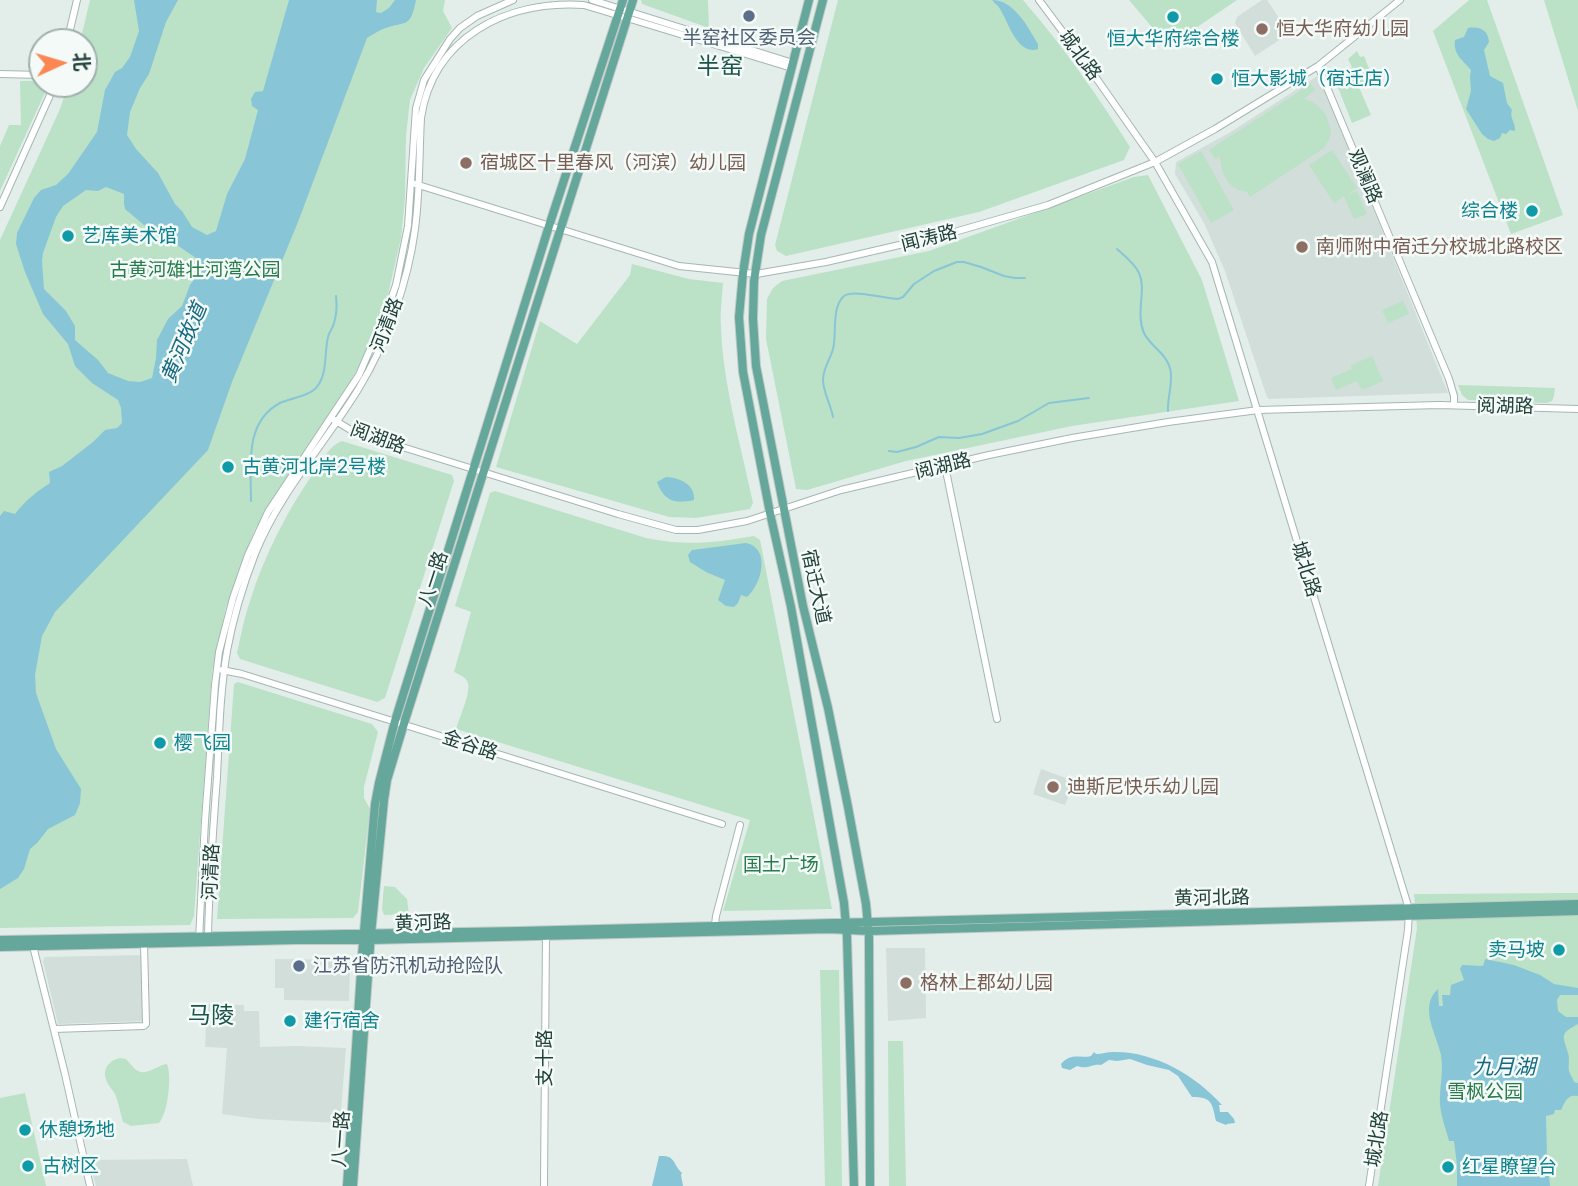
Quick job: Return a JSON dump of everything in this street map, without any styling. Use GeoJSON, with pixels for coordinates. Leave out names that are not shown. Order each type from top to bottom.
{"type":"FeatureCollection","features":[{"type":"Feature","properties":{"kind":"main road","name":"八一路"},"geometry":{"type":"LineString","coordinates":[[479,471],[549,226],[623,11],[633,0]]}},
{"type":"Feature","properties":{"kind":"main road","name":"宿迁大道"},"geometry":{"type":"LineString","coordinates":[[809,0],[749,234],[739,317],[743,372],[791,607],[844,903],[854,1186]]}},
{"type":"Feature","properties":{"kind":"main road","name":"宿迁大道"},"geometry":{"type":"LineString","coordinates":[[823,0],[761,235],[754,281],[753,319],[756,366],[783,509],[828,708],[869,927],[870,1186]]}},
{"type":"Feature","properties":{"kind":"main road","name":"八一路"},"geometry":{"type":"LineString","coordinates":[[347,1186],[367,937],[387,780],[400,722],[559,228],[623,11]]}},
{"type":"Feature","properties":{"kind":"main road","name":"黄河北路"},"geometry":{"type":"LineString","coordinates":[[1410,913],[1578,904]]}},
{"type":"Feature","properties":{"kind":"main road","name":"黄河北路"},"geometry":{"type":"LineString","coordinates":[[846,926],[1578,911]]}},
{"type":"Feature","properties":{"kind":"main road","name":"黄河路"},"geometry":{"type":"LineString","coordinates":[[546,933],[715,925],[846,926]]}},
{"type":"Feature","properties":{"kind":"main road","name":"黄河路"},"geometry":{"type":"LineString","coordinates":[[0,947],[33,943],[202,938],[846,926]]}},
{"type":"Feature","properties":{"kind":"main road","name":"八一路"},"geometry":{"type":"LineString","coordinates":[[353,1186],[367,937]]}},
{"type":"Feature","properties":{"kind":"main road","name":"黄河路"},"geometry":{"type":"LineString","coordinates":[[0,940],[144,944],[202,938]]}},
{"type":"Feature","properties":{"kind":"street"},"geometry":{"type":"LineString","coordinates":[[70,28],[77,0]]}},
{"type":"Feature","properties":{"kind":"street","name":"河清路"},"geometry":{"type":"LineString","coordinates":[[202,938],[215,794],[221,670],[244,584],[257,551],[284,500],[334,420],[369,371],[393,313],[412,246],[416,108],[424,80],[460,28],[477,16],[513,0]]}},
{"type":"Feature","properties":{"kind":"street","name":"河清路"},"geometry":{"type":"LineString","coordinates":[[592,0],[792,65]]}},
{"type":"Feature","properties":{"kind":"street","name":"城北路"},"geometry":{"type":"LineString","coordinates":[[1039,0],[1155,162],[1212,262],[1410,913],[1369,1186]]}},
{"type":"Feature","properties":{"kind":"street","name":"闻涛路"},"geometry":{"type":"LineString","coordinates":[[415,184],[679,266],[756,274],[826,262],[951,233],[1048,205],[1155,162],[1318,66],[1400,0]]}},
{"type":"Feature","properties":{"kind":"street","name":"河清路"},"geometry":{"type":"LineString","coordinates":[[415,184],[421,118],[427,92],[441,64],[457,41],[470,30],[506,10],[546,1],[623,11]]}},
{"type":"Feature","properties":{"kind":"street","name":"观澜路"},"geometry":{"type":"LineString","coordinates":[[1318,66],[1444,367],[1452,389],[1454,405]]}},
{"type":"Feature","properties":{"kind":"street"},"geometry":{"type":"LineString","coordinates":[[0,74],[28,75]]}},
{"type":"Feature","properties":{"kind":"street"},"geometry":{"type":"LineString","coordinates":[[0,207],[49,98]]}},
{"type":"Feature","properties":{"kind":"street","name":"阅湖路"},"geometry":{"type":"LineString","coordinates":[[334,420],[354,432],[479,471],[676,530],[698,530],[747,521],[841,490],[945,466],[1072,438],[1168,422],[1258,410],[1454,405],[1578,409]]}},
{"type":"Feature","properties":{"kind":"street"},"geometry":{"type":"LineString","coordinates":[[945,466],[997,719]]}},
{"type":"Feature","properties":{"kind":"street","name":"金谷路"},"geometry":{"type":"LineString","coordinates":[[221,670],[400,722],[722,824]]}},
{"type":"Feature","properties":{"kind":"street"},"geometry":{"type":"LineString","coordinates":[[715,925],[740,825]]}},
{"type":"Feature","properties":{"kind":"street","name":"支十路"},"geometry":{"type":"LineString","coordinates":[[544,1186],[546,933]]}},
{"type":"Feature","properties":{"kind":"street"},"geometry":{"type":"LineString","coordinates":[[33,943],[90,1186]]}},
{"type":"Feature","properties":{"kind":"street"},"geometry":{"type":"LineString","coordinates":[[54,1029],[144,1026],[144,944]]}},
{"type":"Feature","properties":{"kind":"shaded area","name":"恒大华府幼儿园"},"geometry":{"type":"Polygon","coordinates":[[[1262,0],[1267,0],[1285,27],[1284,37],[1255,56],[1235,23],[1237,17],[1262,0]]]}},
{"type":"Feature","properties":{"kind":"shaded area","name":"南师附中宿迁分校城北路校区"},"geometry":{"type":"Polygon","coordinates":[[[1319,75],[1448,393],[1269,399],[1225,271],[1204,223],[1175,174],[1176,162],[1229,133],[1319,75]]]}},
{"type":"Feature","properties":{"kind":"shaded area","name":"迪斯尼快乐幼儿园"},"geometry":{"type":"Polygon","coordinates":[[[1041,769],[1074,781],[1065,805],[1033,794],[1041,769]]]}},
{"type":"Feature","properties":{"kind":"shaded area","name":"格林上郡幼儿园"},"geometry":{"type":"Polygon","coordinates":[[[886,948],[925,948],[926,1018],[888,1021],[886,948]]]}},
{"type":"Feature","properties":{"kind":"shaded area"},"geometry":{"type":"Polygon","coordinates":[[[141,955],[143,1021],[58,1024],[43,961],[45,957],[141,955]]]}},
{"type":"Feature","properties":{"kind":"shaded area"},"geometry":{"type":"Polygon","coordinates":[[[275,959],[345,960],[350,969],[349,1001],[284,1000],[284,988],[275,988],[275,959]]]}},
{"type":"Feature","properties":{"kind":"shaded area"},"geometry":{"type":"Polygon","coordinates":[[[207,1004],[244,1005],[244,1011],[259,1011],[260,1047],[346,1048],[340,1123],[258,1119],[222,1114],[227,1048],[205,1047],[207,1004]]]}},
{"type":"Feature","properties":{"kind":"shaded area"},"geometry":{"type":"Polygon","coordinates":[[[187,1159],[193,1186],[96,1186],[89,1160],[187,1159]]]}},
{"type":"Feature","properties":{"kind":"green space","name":"古黄河雄壮河湾公园"},"geometry":{"type":"Polygon","coordinates":[[[90,0],[445,0],[443,11],[452,28],[424,68],[410,100],[401,238],[388,294],[371,345],[341,398],[254,531],[226,607],[212,672],[194,916],[190,925],[0,928],[0,240],[64,98],[98,98],[98,28],[83,28],[90,0]]]}},
{"type":"Feature","properties":{"kind":"green space"},"geometry":{"type":"Polygon","coordinates":[[[641,0],[708,0],[709,28],[642,4],[641,0]]]}},
{"type":"Feature","properties":{"kind":"green space"},"geometry":{"type":"Polygon","coordinates":[[[838,0],[1023,0],[1079,72],[1130,147],[1124,160],[979,212],[786,256],[777,251],[775,245],[838,0]]]}},
{"type":"Feature","properties":{"kind":"green space"},"geometry":{"type":"Polygon","coordinates":[[[1129,0],[1237,0],[1171,42],[1162,39],[1129,0]]]}},
{"type":"Feature","properties":{"kind":"green space"},"geometry":{"type":"Polygon","coordinates":[[[1469,0],[1487,0],[1563,215],[1511,234],[1433,31],[1469,0]]]}},
{"type":"Feature","properties":{"kind":"green space"},"geometry":{"type":"Polygon","coordinates":[[[1544,0],[1578,0],[1578,111],[1544,0]]]}},
{"type":"Feature","properties":{"kind":"green space"},"geometry":{"type":"Polygon","coordinates":[[[1357,51],[1360,57],[1364,56],[1373,79],[1358,85],[1371,115],[1352,123],[1335,80],[1352,67],[1348,59],[1357,51]]]}},
{"type":"Feature","properties":{"kind":"green space"},"geometry":{"type":"Polygon","coordinates":[[[20,81],[28,81],[28,98],[43,98],[0,191],[0,146],[9,125],[21,125],[20,81]]]}},
{"type":"Feature","properties":{"kind":"green space"},"geometry":{"type":"Polygon","coordinates":[[[1311,84],[1315,90],[1304,99],[1313,102],[1325,113],[1330,127],[1331,134],[1324,148],[1250,197],[1247,192],[1235,188],[1224,175],[1220,157],[1215,159],[1209,150],[1311,84]]]}},
{"type":"Feature","properties":{"kind":"green space"},"geometry":{"type":"Polygon","coordinates":[[[1332,150],[1357,188],[1347,195],[1357,191],[1367,214],[1354,219],[1344,196],[1334,203],[1309,165],[1332,150]]]}},
{"type":"Feature","properties":{"kind":"green space"},"geometry":{"type":"Polygon","coordinates":[[[1201,151],[1234,210],[1211,223],[1178,164],[1201,151]]]}},
{"type":"Feature","properties":{"kind":"green space"},"geometry":{"type":"Polygon","coordinates":[[[1148,175],[1202,280],[1239,401],[1072,426],[906,461],[807,490],[796,489],[766,339],[767,299],[773,288],[782,281],[929,251],[1134,177],[1148,175]]]}},
{"type":"Feature","properties":{"kind":"green space"},"geometry":{"type":"Polygon","coordinates":[[[632,264],[689,279],[723,283],[722,349],[753,503],[750,509],[696,518],[669,517],[496,467],[540,321],[577,344],[630,275],[632,264]]]}},
{"type":"Feature","properties":{"kind":"green space"},"geometry":{"type":"Polygon","coordinates":[[[1403,301],[1409,314],[1388,323],[1382,310],[1403,301]]]}},
{"type":"Feature","properties":{"kind":"green space"},"geometry":{"type":"Polygon","coordinates":[[[1372,356],[1383,381],[1362,390],[1357,381],[1336,390],[1331,378],[1372,356]]]}},
{"type":"Feature","properties":{"kind":"green space"},"geometry":{"type":"Polygon","coordinates":[[[1458,385],[1555,388],[1552,401],[1547,403],[1468,400],[1462,395],[1458,385]]]}},
{"type":"Feature","properties":{"kind":"green space"},"geometry":{"type":"Polygon","coordinates":[[[342,441],[452,475],[454,481],[385,698],[377,702],[240,659],[237,653],[256,583],[278,532],[325,456],[342,441]]]}},
{"type":"Feature","properties":{"kind":"green space","name":"国土广场"},"geometry":{"type":"Polygon","coordinates":[[[495,491],[646,538],[688,543],[754,536],[760,540],[832,909],[723,911],[750,820],[456,729],[466,699],[468,683],[454,672],[471,612],[455,606],[490,493],[495,491]]]}},
{"type":"Feature","properties":{"kind":"green space"},"geometry":{"type":"Polygon","coordinates":[[[238,682],[372,724],[378,732],[364,787],[364,798],[370,809],[358,912],[353,918],[217,919],[234,684],[238,682]]]}},
{"type":"Feature","properties":{"kind":"green space"},"geometry":{"type":"Polygon","coordinates":[[[384,886],[395,887],[407,899],[409,914],[384,915],[384,886]]]}},
{"type":"Feature","properties":{"kind":"green space","name":"雪枫公园"},"geometry":{"type":"Polygon","coordinates":[[[1578,893],[1578,1186],[1378,1186],[1417,928],[1414,894],[1578,893]]]}},
{"type":"Feature","properties":{"kind":"green space"},"geometry":{"type":"Polygon","coordinates":[[[820,970],[839,970],[842,1186],[825,1186],[820,970]]]}},
{"type":"Feature","properties":{"kind":"green space"},"geometry":{"type":"Polygon","coordinates":[[[888,1041],[903,1041],[906,1186],[889,1186],[888,1041]]]}},
{"type":"Feature","properties":{"kind":"green space"},"geometry":{"type":"Polygon","coordinates":[[[121,1058],[142,1072],[167,1064],[168,1094],[165,1111],[159,1123],[131,1126],[123,1122],[115,1094],[105,1075],[108,1065],[121,1058]]]}},
{"type":"Feature","properties":{"kind":"green space"},"geometry":{"type":"Polygon","coordinates":[[[25,1093],[46,1186],[0,1186],[0,1098],[25,1093]]]}},
{"type":"Feature","properties":{"kind":"water","name":"黄河故道"},"geometry":{"type":"Polygon","coordinates":[[[134,0],[178,0],[166,22],[149,74],[130,112],[127,135],[158,173],[175,204],[192,227],[207,235],[216,231],[227,194],[245,159],[258,110],[252,106],[251,99],[255,92],[263,91],[289,0],[377,0],[376,12],[381,13],[395,0],[416,0],[409,20],[367,38],[208,450],[55,612],[42,636],[35,675],[36,693],[56,749],[81,789],[80,803],[75,815],[48,829],[30,849],[24,869],[18,878],[0,889],[0,516],[4,511],[15,514],[31,497],[50,483],[49,472],[62,466],[105,430],[117,428],[122,423],[118,400],[92,383],[75,366],[68,344],[43,314],[16,244],[17,233],[34,198],[41,190],[56,185],[68,174],[97,132],[105,90],[115,72],[122,68],[130,57],[139,31],[134,0]],[[106,187],[98,191],[86,190],[63,206],[56,217],[43,253],[44,289],[66,311],[75,326],[75,340],[98,360],[108,373],[128,381],[140,382],[152,378],[157,340],[168,319],[182,306],[190,285],[200,271],[199,260],[144,225],[125,209],[124,194],[106,187]]]}},
{"type":"Feature","properties":{"kind":"water"},"geometry":{"type":"Polygon","coordinates":[[[992,0],[1000,1],[1014,9],[1030,30],[1038,49],[1031,50],[1019,43],[992,0]]]}},
{"type":"Feature","properties":{"kind":"water"},"geometry":{"type":"Polygon","coordinates":[[[1468,28],[1480,28],[1487,34],[1489,42],[1484,50],[1490,76],[1503,83],[1507,103],[1512,110],[1515,131],[1502,133],[1500,138],[1494,141],[1482,134],[1466,109],[1471,91],[1471,70],[1459,57],[1455,40],[1464,37],[1468,28]]]}},
{"type":"Feature","properties":{"kind":"water"},"geometry":{"type":"Polygon","coordinates":[[[666,477],[686,483],[694,494],[694,500],[682,502],[667,498],[657,482],[666,477]]]}},
{"type":"Feature","properties":{"kind":"water"},"geometry":{"type":"Polygon","coordinates":[[[746,543],[759,552],[762,567],[760,576],[747,597],[741,595],[734,607],[726,606],[718,600],[725,580],[690,562],[688,555],[692,550],[746,543]]]}},
{"type":"Feature","properties":{"kind":"water","name":"九月湖"},"geometry":{"type":"Polygon","coordinates":[[[1485,959],[1514,965],[1540,975],[1554,984],[1578,988],[1578,995],[1560,995],[1557,1000],[1558,1011],[1566,1017],[1578,1017],[1578,1024],[1565,1033],[1564,1039],[1569,1055],[1569,1071],[1574,1082],[1578,1083],[1578,1096],[1569,1097],[1561,1110],[1555,1110],[1554,1114],[1546,1116],[1550,1186],[1457,1186],[1454,1141],[1449,1141],[1441,1109],[1442,1061],[1430,1021],[1429,1004],[1438,989],[1439,1006],[1443,1006],[1442,995],[1450,995],[1451,985],[1464,980],[1460,969],[1462,965],[1483,966],[1485,959]]]}},
{"type":"Feature","properties":{"kind":"water"},"geometry":{"type":"Polygon","coordinates":[[[1094,1052],[1144,1056],[1173,1067],[1211,1094],[1222,1105],[1219,1105],[1220,1112],[1228,1112],[1235,1123],[1226,1125],[1216,1121],[1208,1100],[1192,1097],[1178,1076],[1169,1070],[1130,1059],[1109,1060],[1101,1065],[1077,1066],[1070,1070],[1062,1068],[1061,1064],[1069,1058],[1087,1057],[1094,1052]]]}},
{"type":"Feature","properties":{"kind":"water"},"geometry":{"type":"Polygon","coordinates":[[[659,1156],[673,1160],[682,1173],[683,1186],[652,1186],[659,1156]]]}},
{"type":"Feature","properties":{"kind":"waterway"},"geometry":{"type":"LineString","coordinates":[[1117,249],[1139,273],[1144,333],[1170,368],[1168,411]]}},
{"type":"Feature","properties":{"kind":"waterway"},"geometry":{"type":"LineString","coordinates":[[833,417],[824,389],[823,376],[833,349],[837,307],[844,296],[862,294],[898,299],[934,271],[957,262],[1004,276],[1025,278]]}},
{"type":"Feature","properties":{"kind":"waterway"},"geometry":{"type":"LineString","coordinates":[[251,501],[251,460],[255,433],[268,411],[280,403],[311,392],[319,384],[324,371],[328,337],[336,316],[336,296]]}},
{"type":"Feature","properties":{"kind":"waterway"},"geometry":{"type":"LineString","coordinates":[[889,451],[897,452],[916,447],[939,437],[959,438],[982,434],[1018,421],[1049,403],[1089,398]]}},
{"type":"Feature","properties":{"kind":"place","name":"半窑社区委员会"},"geometry":{"type":"Point","coordinates":[749,16]}},
{"type":"Feature","properties":{"kind":"place","name":"恒大华府综合楼"},"geometry":{"type":"Point","coordinates":[1173,17]}},
{"type":"Feature","properties":{"kind":"place","name":"恒大华府幼儿园"},"geometry":{"type":"Point","coordinates":[1262,29]}},
{"type":"Feature","properties":{"kind":"place","name":"恒大影城（宿迁店）"},"geometry":{"type":"Point","coordinates":[1217,79]}},
{"type":"Feature","properties":{"kind":"place","name":"宿城区十里春风（河滨）幼儿园"},"geometry":{"type":"Point","coordinates":[466,163]}},
{"type":"Feature","properties":{"kind":"place","name":"综合楼"},"geometry":{"type":"Point","coordinates":[1532,211]}},
{"type":"Feature","properties":{"kind":"place","name":"艺库美术馆"},"geometry":{"type":"Point","coordinates":[68,236]}},
{"type":"Feature","properties":{"kind":"place","name":"南师附中宿迁分校城北路校区"},"geometry":{"type":"Point","coordinates":[1302,247]}},
{"type":"Feature","properties":{"kind":"place","name":"古黄河北岸2号楼"},"geometry":{"type":"Point","coordinates":[228,467]}},
{"type":"Feature","properties":{"kind":"place","name":"樱飞园"},"geometry":{"type":"Point","coordinates":[160,743]}},
{"type":"Feature","properties":{"kind":"place","name":"迪斯尼快乐幼儿园"},"geometry":{"type":"Point","coordinates":[1053,787]}},
{"type":"Feature","properties":{"kind":"place","name":"卖马坡"},"geometry":{"type":"Point","coordinates":[1559,950]}},
{"type":"Feature","properties":{"kind":"place","name":"江苏省防汛机动抢险队"},"geometry":{"type":"Point","coordinates":[299,966]}},
{"type":"Feature","properties":{"kind":"place","name":"格林上郡幼儿园"},"geometry":{"type":"Point","coordinates":[906,983]}},
{"type":"Feature","properties":{"kind":"place","name":"建行宿舍"},"geometry":{"type":"Point","coordinates":[290,1021]}},
{"type":"Feature","properties":{"kind":"place","name":"休憩场地"},"geometry":{"type":"Point","coordinates":[25,1130]}},
{"type":"Feature","properties":{"kind":"place","name":"古树区"},"geometry":{"type":"Point","coordinates":[28,1166]}},
{"type":"Feature","properties":{"kind":"place","name":"红星瞭望台"},"geometry":{"type":"Point","coordinates":[1448,1167]}},
{"type":"Feature","properties":{"kind":"district","name":"半窑"},"geometry":{"type":"Point","coordinates":[720,67]}},
{"type":"Feature","properties":{"kind":"district","name":"马陵"},"geometry":{"type":"Point","coordinates":[211,1016]}}]}
